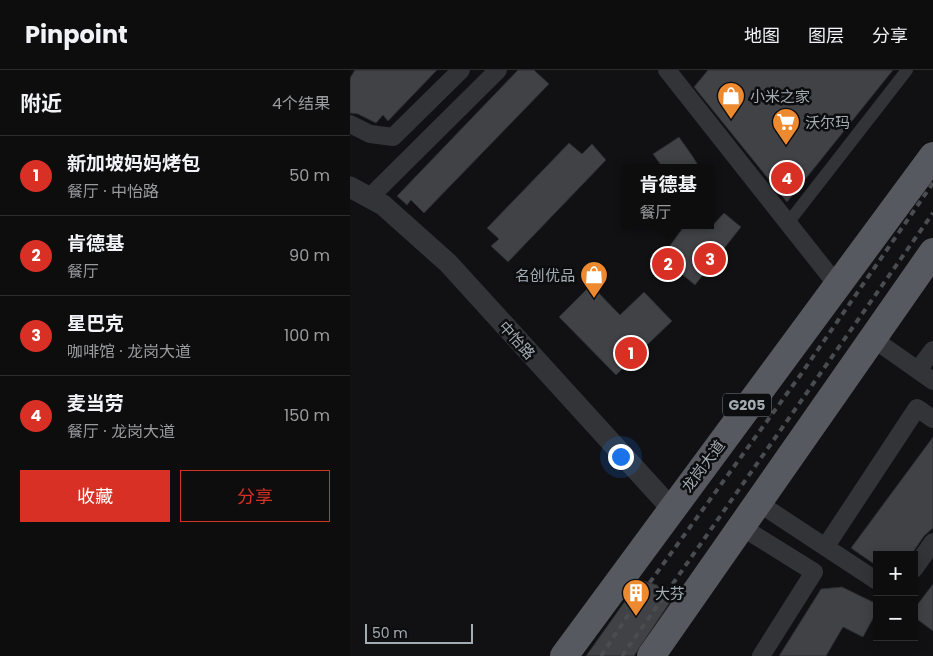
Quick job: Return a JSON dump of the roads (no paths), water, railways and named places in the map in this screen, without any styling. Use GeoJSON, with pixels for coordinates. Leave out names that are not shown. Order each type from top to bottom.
{"type":"FeatureCollection","features":[{"type":"Feature","properties":{"kind":"highway","name":"龙岗大道"},"geometry":{"type":"LineString","coordinates":[[564,656],[671,508],[933,156]]}},
{"type":"Feature","properties":{"kind":"highway"},"geometry":{"type":"LineString","coordinates":[[656,654],[740,526],[933,252]]}},
{"type":"Feature","properties":{"kind":"street"},"geometry":{"type":"LineString","coordinates":[[350,124],[370,134],[393,137],[461,70]]}},
{"type":"Feature","properties":{"kind":"street"},"geometry":{"type":"LineString","coordinates":[[369,198],[498,70]]}},
{"type":"Feature","properties":{"kind":"street"},"geometry":{"type":"LineString","coordinates":[[667,70],[837,285]]}},
{"type":"Feature","properties":{"kind":"street"},"geometry":{"type":"LineString","coordinates":[[788,223],[907,70]]}},
{"type":"Feature","properties":{"kind":"street","name":"中怡路"},"geometry":{"type":"LineString","coordinates":[[350,188],[383,205],[448,262],[671,508]]}},
{"type":"Feature","properties":{"kind":"street"},"geometry":{"type":"LineString","coordinates":[[872,338],[933,381]]}},
{"type":"Feature","properties":{"kind":"street"},"geometry":{"type":"LineString","coordinates":[[918,370],[933,350]]}},
{"type":"Feature","properties":{"kind":"street"},"geometry":{"type":"LineString","coordinates":[[826,546],[917,408],[933,419]]}},
{"type":"Feature","properties":{"kind":"street"},"geometry":{"type":"LineString","coordinates":[[757,502],[873,578]]}},
{"type":"Feature","properties":{"kind":"street"},"geometry":{"type":"LineString","coordinates":[[740,526],[814,572],[761,656]]}},
{"type":"Feature","properties":{"kind":"street"},"geometry":{"type":"LineString","coordinates":[[918,563],[933,542]]}},
{"type":"Feature","properties":{"kind":"railway"},"geometry":{"type":"LineString","coordinates":[[601,656],[648,585],[799,377],[933,183]]}},
{"type":"Feature","properties":{"kind":"railway"},"geometry":{"type":"LineString","coordinates":[[622,656],[933,213]]}},
{"type":"Feature","properties":{"kind":"place","name":"小米之家"},"geometry":{"type":"Point","coordinates":[731,120]}},
{"type":"Feature","properties":{"kind":"place","name":"沃尔玛"},"geometry":{"type":"Point","coordinates":[786,146]}},
{"type":"Feature","properties":{"kind":"place","name":"麦当劳"},"geometry":{"type":"Point","coordinates":[787,178]}},
{"type":"Feature","properties":{"kind":"place","name":"星巴克"},"geometry":{"type":"Point","coordinates":[710,259]}},
{"type":"Feature","properties":{"kind":"place","name":"肯德基"},"geometry":{"type":"Point","coordinates":[668,264]}},
{"type":"Feature","properties":{"kind":"place","name":"名创优品"},"geometry":{"type":"Point","coordinates":[594,299]}},
{"type":"Feature","properties":{"kind":"place","name":"新加坡妈妈烤包"},"geometry":{"type":"Point","coordinates":[631,353]}},
{"type":"Feature","properties":{"kind":"place","name":"大芬"},"geometry":{"type":"Point","coordinates":[636,617]}}]}
